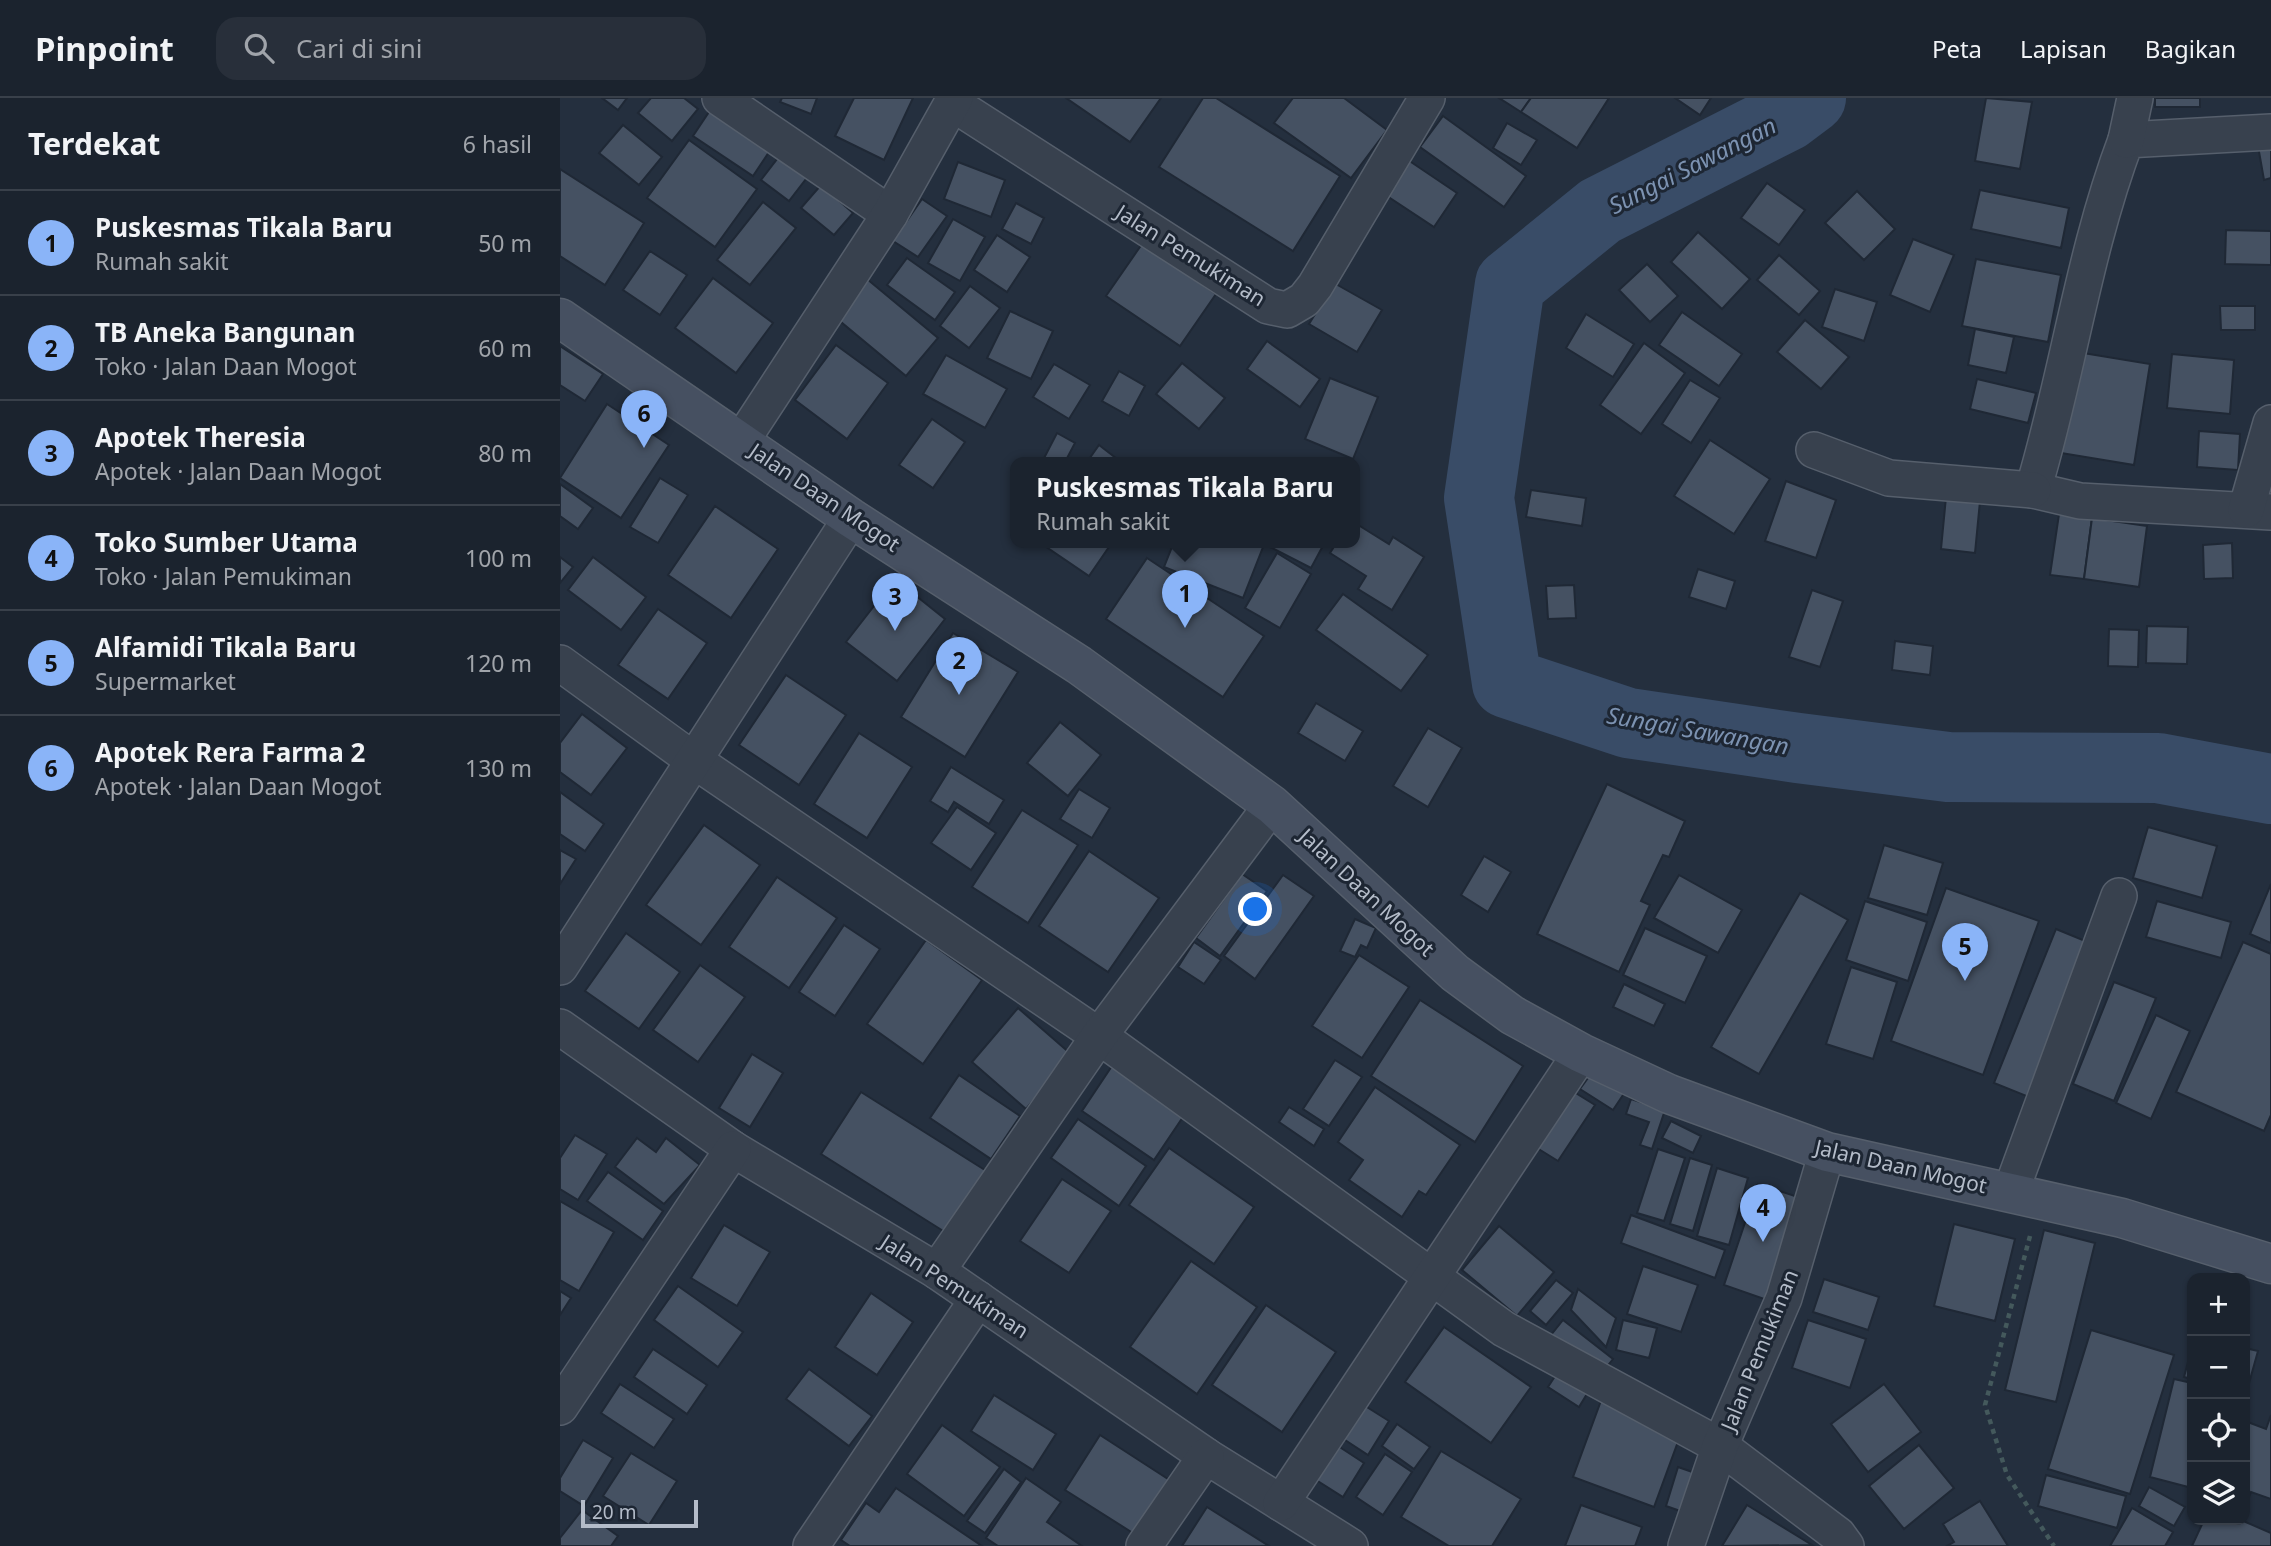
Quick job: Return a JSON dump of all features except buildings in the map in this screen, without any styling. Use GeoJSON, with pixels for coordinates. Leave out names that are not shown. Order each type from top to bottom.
{"type":"FeatureCollection","features":[{"type":"Feature","properties":{"kind":"main road","name":"Jalan Daan Mogot"},"geometry":{"type":"LineString","coordinates":[[560,318],[742,440],[851,518],[1079,665],[1272,805],[1455,973],[1512,1014],[1581,1053],[1669,1094],[1828,1152],[2122,1218],[2271,1264]]}},
{"type":"Feature","properties":{"kind":"street"},"geometry":{"type":"LineString","coordinates":[[720,98],[890,214]]}},
{"type":"Feature","properties":{"kind":"street","name":"Jalan Pemukiman"},"geometry":{"type":"LineString","coordinates":[[954,100],[1268,306],[1287,310],[1304,300],[1315,286],[1427,98]]}},
{"type":"Feature","properties":{"kind":"street"},"geometry":{"type":"LineString","coordinates":[[2033,490],[2047,444],[2077,304],[2099,220],[2126,140],[2135,98]]}},
{"type":"Feature","properties":{"kind":"street"},"geometry":{"type":"LineString","coordinates":[[742,440],[890,214],[954,100]]}},
{"type":"Feature","properties":{"kind":"street"},"geometry":{"type":"LineString","coordinates":[[2126,140],[2271,132]]}},
{"type":"Feature","properties":{"kind":"street"},"geometry":{"type":"LineString","coordinates":[[1814,450],[1889,478],[2033,490],[2080,501],[2160,508],[2259,511],[2271,423]]}},
{"type":"Feature","properties":{"kind":"street"},"geometry":{"type":"LineString","coordinates":[[560,967],[692,759],[851,518]]}},
{"type":"Feature","properties":{"kind":"street"},"geometry":{"type":"LineString","coordinates":[[560,663],[692,759],[1099,1036],[1504,1329],[1720,1446],[1838,1535],[1846,1546]]}},
{"type":"Feature","properties":{"kind":"street"},"geometry":{"type":"LineString","coordinates":[[937,1271],[1099,1036],[1272,805]]}},
{"type":"Feature","properties":{"kind":"street"},"geometry":{"type":"LineString","coordinates":[[2028,1195],[2119,896]]}},
{"type":"Feature","properties":{"kind":"street","name":"Jalan Pemukiman"},"geometry":{"type":"LineString","coordinates":[[560,1027],[733,1149],[937,1271],[1206,1456],[1350,1546]]}},
{"type":"Feature","properties":{"kind":"street"},"geometry":{"type":"LineString","coordinates":[[1281,1503],[1581,1053]]}},
{"type":"Feature","properties":{"kind":"street"},"geometry":{"type":"LineString","coordinates":[[560,1408],[733,1149]]}},
{"type":"Feature","properties":{"kind":"street","name":"Jalan Pemukiman"},"geometry":{"type":"LineString","coordinates":[[1686,1546],[1720,1446],[1784,1298],[1828,1152]]}},
{"type":"Feature","properties":{"kind":"street"},"geometry":{"type":"LineString","coordinates":[[811,1546],[978,1299]]}},
{"type":"Feature","properties":{"kind":"street"},"geometry":{"type":"LineString","coordinates":[[1144,1546],[1206,1456]]}},
{"type":"Feature","properties":{"kind":"path"},"geometry":{"type":"LineString","coordinates":[[2028,1195],[2031,1230],[1985,1405],[2007,1475],[2054,1546]]}},
{"type":"Feature","properties":{"kind":"waterway","name":"Sungai Sawangan"},"geometry":{"type":"LineString","coordinates":[[1811,98],[1787,116],[1600,211],[1510,284],[1479,498],[1507,683],[1628,723],[1798,748],[1948,767],[2158,768],[2271,789]]}},
{"type":"Feature","properties":{"kind":"place","name":"Apotek Rera Farma 2"},"geometry":{"type":"Point","coordinates":[644,448]}},
{"type":"Feature","properties":{"kind":"place","name":"Puskesmas Tikala Baru"},"geometry":{"type":"Point","coordinates":[1185,628]}},
{"type":"Feature","properties":{"kind":"place","name":"Apotek Theresia"},"geometry":{"type":"Point","coordinates":[895,631]}},
{"type":"Feature","properties":{"kind":"place","name":"TB Aneka Bangunan"},"geometry":{"type":"Point","coordinates":[959,695]}},
{"type":"Feature","properties":{"kind":"place","name":"Alfamidi Tikala Baru"},"geometry":{"type":"Point","coordinates":[1965,981]}},
{"type":"Feature","properties":{"kind":"place","name":"Toko Sumber Utama"},"geometry":{"type":"Point","coordinates":[1763,1242]}}]}
